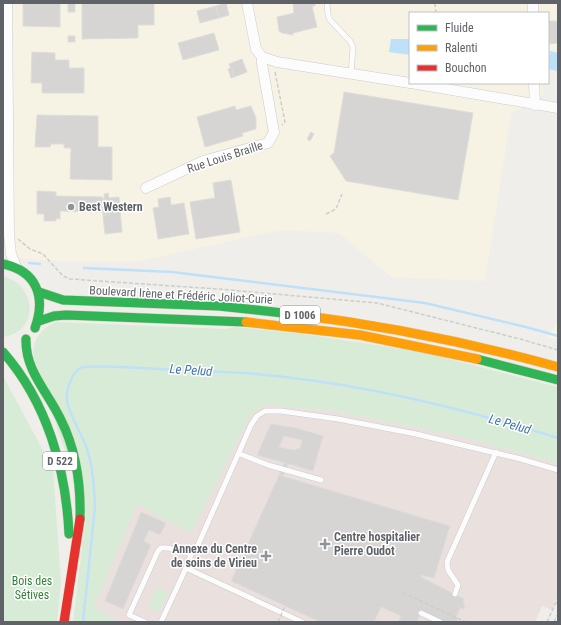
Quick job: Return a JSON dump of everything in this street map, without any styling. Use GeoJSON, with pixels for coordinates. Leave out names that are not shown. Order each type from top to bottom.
{"type":"FeatureCollection","features":[{"type":"Feature","properties":{"kind":"main road"},"geometry":{"type":"LineString","coordinates":[[3,264],[16,267],[30,277],[39,292],[41,311],[39,321],[34,331],[12,347]]}},
{"type":"Feature","properties":{"kind":"main road","name":"Boulevard Irène et Frédéric Joliot-Curie"},"geometry":{"type":"LineString","coordinates":[[39,292],[63,300],[240,308],[330,318],[456,340],[558,367]]}},
{"type":"Feature","properties":{"kind":"main road","name":"Boulevard Irène et Frédéric Joliot-Curie"},"geometry":{"type":"LineString","coordinates":[[39,321],[54,316],[66,315],[192,318],[241,321],[330,331],[452,352],[558,380]]}},
{"type":"Feature","properties":{"kind":"main road","name":"D 522"},"geometry":{"type":"LineString","coordinates":[[12,347],[15,364],[27,385],[57,447],[68,505],[69,584]]}},
{"type":"Feature","properties":{"kind":"main road","name":"D 522"},"geometry":{"type":"LineString","coordinates":[[12,347],[26,359],[37,381],[51,400],[70,442],[78,475],[80,504],[76,544],[64,622]]}},
{"type":"Feature","properties":{"kind":"street"},"geometry":{"type":"LineString","coordinates":[[3,73],[7,3]]}},
{"type":"Feature","properties":{"kind":"street"},"geometry":{"type":"LineString","coordinates":[[7,3],[9,234],[11,254],[16,267]]}},
{"type":"Feature","properties":{"kind":"street","name":"Rue Louis Braille"},"geometry":{"type":"LineString","coordinates":[[146,188],[203,161],[268,143],[274,132],[262,57],[256,49],[247,3]]}},
{"type":"Feature","properties":{"kind":"street"},"geometry":{"type":"LineString","coordinates":[[262,57],[277,62],[409,83]]}},
{"type":"Feature","properties":{"kind":"street"},"geometry":{"type":"LineString","coordinates":[[416,84],[558,108]]}},
{"type":"Feature","properties":{"kind":"street"},"geometry":{"type":"LineString","coordinates":[[534,84],[535,105]]}},
{"type":"Feature","properties":{"kind":"lane"},"geometry":{"type":"LineString","coordinates":[[327,3],[330,20],[350,41],[353,47],[351,74]]}},
{"type":"Feature","properties":{"kind":"lane"},"geometry":{"type":"LineString","coordinates":[[3,69],[5,80],[6,112],[8,120]]}},
{"type":"Feature","properties":{"kind":"lane"},"geometry":{"type":"LineString","coordinates":[[161,622],[192,552],[198,545],[257,416],[266,411],[273,410],[338,419],[416,434],[496,452],[558,470]]}},
{"type":"Feature","properties":{"kind":"lane"},"geometry":{"type":"LineString","coordinates":[[455,594],[458,584],[448,570],[447,562],[496,452]]}},
{"type":"Feature","properties":{"kind":"lane"},"geometry":{"type":"LineString","coordinates":[[240,454],[268,465],[321,480]]}},
{"type":"Feature","properties":{"kind":"lane"},"geometry":{"type":"LineString","coordinates":[[144,622],[130,615],[158,551],[161,548],[166,547],[184,553],[192,552]]}},
{"type":"Feature","properties":{"kind":"lane"},"geometry":{"type":"LineString","coordinates":[[186,568],[302,622]]}},
{"type":"Feature","properties":{"kind":"lane"},"geometry":{"type":"LineString","coordinates":[[421,613],[440,622]]}},
{"type":"Feature","properties":{"kind":"path"},"geometry":{"type":"LineString","coordinates":[[274,132],[285,122],[275,72]]}},
{"type":"Feature","properties":{"kind":"path"},"geometry":{"type":"LineString","coordinates":[[326,214],[336,209],[342,194]]}},
{"type":"Feature","properties":{"kind":"path"},"geometry":{"type":"LineString","coordinates":[[17,238],[30,249],[43,254],[63,276],[70,279],[218,289],[377,304],[520,339],[558,350]]}},
{"type":"Feature","properties":{"kind":"path"},"geometry":{"type":"LineString","coordinates":[[403,593],[466,622]]}},
{"type":"Feature","properties":{"kind":"path"},"geometry":{"type":"LineString","coordinates":[[547,622],[558,598]]}},
{"type":"Feature","properties":{"kind":"path"},"geometry":{"type":"LineString","coordinates":[[278,622],[285,606]]}},
{"type":"Feature","properties":{"kind":"path"},"geometry":{"type":"LineString","coordinates":[[554,622],[558,614]]}},
{"type":"Feature","properties":{"kind":"path"},"geometry":{"type":"LineString","coordinates":[[456,617],[456,622]]}},
{"type":"Feature","properties":{"kind":"shaded area"},"geometry":{"type":"Polygon","coordinates":[[[3,3],[558,3],[558,51],[549,50],[549,12],[409,12],[409,84],[542,84],[543,95],[511,114],[485,281],[391,277],[339,233],[281,230],[139,261],[57,261],[3,257],[3,3]]]}},
{"type":"Feature","properties":{"kind":"shaded area"},"geometry":{"type":"Polygon","coordinates":[[[558,322],[558,340],[547,337],[558,322]]]}},
{"type":"Feature","properties":{"kind":"shaded area","name":"Centre hospitalier Pierre Oudot"},"geometry":{"type":"Polygon","coordinates":[[[119,392],[335,411],[454,435],[558,463],[558,595],[552,610],[542,606],[535,622],[82,622],[119,392]]]}},
{"type":"Feature","properties":{"kind":"green space"},"geometry":{"type":"Polygon","coordinates":[[[3,276],[15,281],[23,289],[28,298],[30,308],[28,318],[23,327],[15,333],[3,337],[3,276]]]}},
{"type":"Feature","properties":{"kind":"green space"},"geometry":{"type":"Polygon","coordinates":[[[56,322],[224,329],[236,327],[303,334],[422,352],[558,387],[558,463],[454,435],[335,411],[264,405],[250,415],[191,533],[137,504],[94,607],[119,622],[73,622],[86,514],[33,355],[36,339],[42,331],[56,322]]]}},
{"type":"Feature","properties":{"kind":"green space","name":"Bois des Sétives"},"geometry":{"type":"Polygon","coordinates":[[[3,376],[53,469],[61,582],[57,622],[3,622],[3,376]]]}},
{"type":"Feature","properties":{"kind":"green space"},"geometry":{"type":"Polygon","coordinates":[[[157,587],[168,592],[159,612],[148,608],[157,587]]]}},
{"type":"Feature","properties":{"kind":"water"},"geometry":{"type":"Polygon","coordinates":[[[391,39],[409,39],[409,55],[389,52],[391,39]]]}},
{"type":"Feature","properties":{"kind":"water"},"geometry":{"type":"Polygon","coordinates":[[[550,51],[558,53],[558,71],[549,69],[550,51]]]}},
{"type":"Feature","properties":{"kind":"building"},"geometry":{"type":"Polygon","coordinates":[[[23,3],[60,3],[60,27],[23,26],[23,3]]]}},
{"type":"Feature","properties":{"kind":"building"},"geometry":{"type":"Polygon","coordinates":[[[68,3],[75,3],[75,12],[68,12],[68,3]]]}},
{"type":"Feature","properties":{"kind":"building"},"geometry":{"type":"Polygon","coordinates":[[[82,3],[154,3],[154,25],[138,25],[138,38],[82,39],[82,3]]]}},
{"type":"Feature","properties":{"kind":"building"},"geometry":{"type":"Polygon","coordinates":[[[226,3],[229,15],[219,18],[216,6],[226,3]]]}},
{"type":"Feature","properties":{"kind":"building"},"geometry":{"type":"Polygon","coordinates":[[[293,3],[315,3],[315,6],[312,6],[317,27],[293,33],[293,35],[279,31],[277,17],[294,13],[293,3]]]}},
{"type":"Feature","properties":{"kind":"building"},"geometry":{"type":"Polygon","coordinates":[[[216,6],[219,18],[200,23],[197,11],[216,6]]]}},
{"type":"Feature","properties":{"kind":"building"},"geometry":{"type":"Polygon","coordinates":[[[549,21],[558,21],[558,43],[549,44],[549,21]]]}},
{"type":"Feature","properties":{"kind":"building"},"geometry":{"type":"Polygon","coordinates":[[[214,33],[219,50],[183,60],[178,43],[214,33]]]}},
{"type":"Feature","properties":{"kind":"building"},"geometry":{"type":"Polygon","coordinates":[[[68,36],[75,36],[75,42],[68,42],[68,36]]]}},
{"type":"Feature","properties":{"kind":"building"},"geometry":{"type":"Polygon","coordinates":[[[32,52],[55,53],[55,60],[69,60],[69,68],[84,68],[84,93],[42,93],[42,83],[31,83],[32,52]]]}},
{"type":"Feature","properties":{"kind":"building"},"geometry":{"type":"Polygon","coordinates":[[[242,59],[247,72],[234,77],[229,64],[242,59]]]}},
{"type":"Feature","properties":{"kind":"building"},"geometry":{"type":"Polygon","coordinates":[[[232,67],[234,77],[231,78],[228,69],[232,67]]]}},
{"type":"Feature","properties":{"kind":"building"},"geometry":{"type":"Polygon","coordinates":[[[344,92],[473,113],[458,200],[346,181],[330,156],[334,153],[344,92]]]}},
{"type":"Feature","properties":{"kind":"building"},"geometry":{"type":"Polygon","coordinates":[[[235,106],[236,110],[251,106],[256,118],[256,129],[242,133],[243,136],[205,147],[197,117],[235,106]]]}},
{"type":"Feature","properties":{"kind":"building"},"geometry":{"type":"Polygon","coordinates":[[[37,115],[98,116],[98,147],[112,147],[112,180],[70,179],[71,148],[64,148],[64,144],[51,144],[50,147],[35,147],[37,115]]]}},
{"type":"Feature","properties":{"kind":"building"},"geometry":{"type":"Polygon","coordinates":[[[311,132],[314,134],[310,141],[307,139],[311,132]]]}},
{"type":"Feature","properties":{"kind":"building"},"geometry":{"type":"Polygon","coordinates":[[[231,180],[240,232],[196,239],[190,202],[215,198],[213,183],[231,180]]]}},
{"type":"Feature","properties":{"kind":"building"},"geometry":{"type":"Polygon","coordinates":[[[37,191],[56,192],[56,196],[103,197],[102,212],[60,211],[60,219],[56,218],[56,221],[44,221],[44,214],[37,214],[37,191]]]}},
{"type":"Feature","properties":{"kind":"building"},"geometry":{"type":"Polygon","coordinates":[[[108,193],[109,198],[119,197],[122,232],[105,234],[103,216],[106,215],[104,194],[108,193]]]}},
{"type":"Feature","properties":{"kind":"building"},"geometry":{"type":"Polygon","coordinates":[[[170,197],[171,205],[184,203],[189,234],[158,239],[153,208],[159,207],[158,199],[170,197]]]}},
{"type":"Feature","properties":{"kind":"building"},"geometry":{"type":"Polygon","coordinates":[[[103,199],[105,199],[106,215],[103,216],[103,199]]]}},
{"type":"Feature","properties":{"kind":"building"},"geometry":{"type":"Polygon","coordinates":[[[271,424],[296,428],[323,436],[313,471],[257,455],[271,424]],[[284,436],[279,447],[294,450],[300,448],[302,440],[284,436]]]}},
{"type":"Feature","properties":{"kind":"building"},"geometry":{"type":"Polygon","coordinates":[[[284,463],[288,464],[283,476],[279,475],[284,463]]]}},
{"type":"Feature","properties":{"kind":"building"},"geometry":{"type":"Polygon","coordinates":[[[279,475],[450,526],[434,578],[421,575],[421,577],[464,599],[464,609],[460,608],[454,622],[430,622],[431,620],[420,615],[417,622],[398,622],[401,616],[381,607],[374,622],[320,622],[231,581],[279,475]]]}},
{"type":"Feature","properties":{"kind":"building"},"geometry":{"type":"Polygon","coordinates":[[[141,512],[166,523],[160,535],[149,530],[144,541],[151,545],[123,609],[105,601],[141,512]]]}},
{"type":"Feature","properties":{"kind":"waterway"},"geometry":{"type":"LineString","coordinates":[[29,263],[40,264]]}},
{"type":"Feature","properties":{"kind":"waterway","name":"Le Pelud"},"geometry":{"type":"LineString","coordinates":[[84,268],[172,272],[425,303],[558,336]]}},
{"type":"Feature","properties":{"kind":"waterway","name":"Le Pelud"},"geometry":{"type":"LineString","coordinates":[[83,622],[95,507],[94,492],[92,468],[88,453],[67,400],[69,386],[73,377],[78,369],[82,367],[118,367],[245,373],[323,382],[443,406],[558,438]]}},
{"type":"Feature","properties":{"kind":"traffic: fast"},"geometry":{"type":"LineString","coordinates":[[3,264],[15,267],[24,273],[31,279],[36,287],[39,296],[39,306],[35,328]]}},
{"type":"Feature","properties":{"kind":"traffic: fast"},"geometry":{"type":"LineString","coordinates":[[39,292],[63,300],[219,306],[292,314]]}},
{"type":"Feature","properties":{"kind":"traffic: fast"},"geometry":{"type":"LineString","coordinates":[[39,321],[54,316],[66,315],[246,322]]}},
{"type":"Feature","properties":{"kind":"traffic: fast"},"geometry":{"type":"LineString","coordinates":[[26,339],[29,361],[33,371],[61,420],[74,456],[80,493],[80,519]]}},
{"type":"Feature","properties":{"kind":"traffic: fast"},"geometry":{"type":"LineString","coordinates":[[3,352],[31,392],[51,437],[64,485],[69,534]]}},
{"type":"Feature","properties":{"kind":"traffic: fast"},"geometry":{"type":"LineString","coordinates":[[477,359],[558,380]]}},
{"type":"Feature","properties":{"kind":"traffic: slow"},"geometry":{"type":"LineString","coordinates":[[292,314],[393,329],[492,350],[558,367]]}},
{"type":"Feature","properties":{"kind":"traffic: slow"},"geometry":{"type":"LineString","coordinates":[[246,322],[360,335],[477,359]]}},
{"type":"Feature","properties":{"kind":"traffic: jam"},"geometry":{"type":"LineString","coordinates":[[64,622],[80,519]]}},
{"type":"Feature","properties":{"kind":"place","name":"Best Western"},"geometry":{"type":"Point","coordinates":[71,207]}},
{"type":"Feature","properties":{"kind":"place","name":"Centre hospitalier Pierre Oudot"},"geometry":{"type":"Point","coordinates":[325,544]}},
{"type":"Feature","properties":{"kind":"place","name":"Annexe du Centre de soins de Virieu"},"geometry":{"type":"Point","coordinates":[266,556]}}]}
